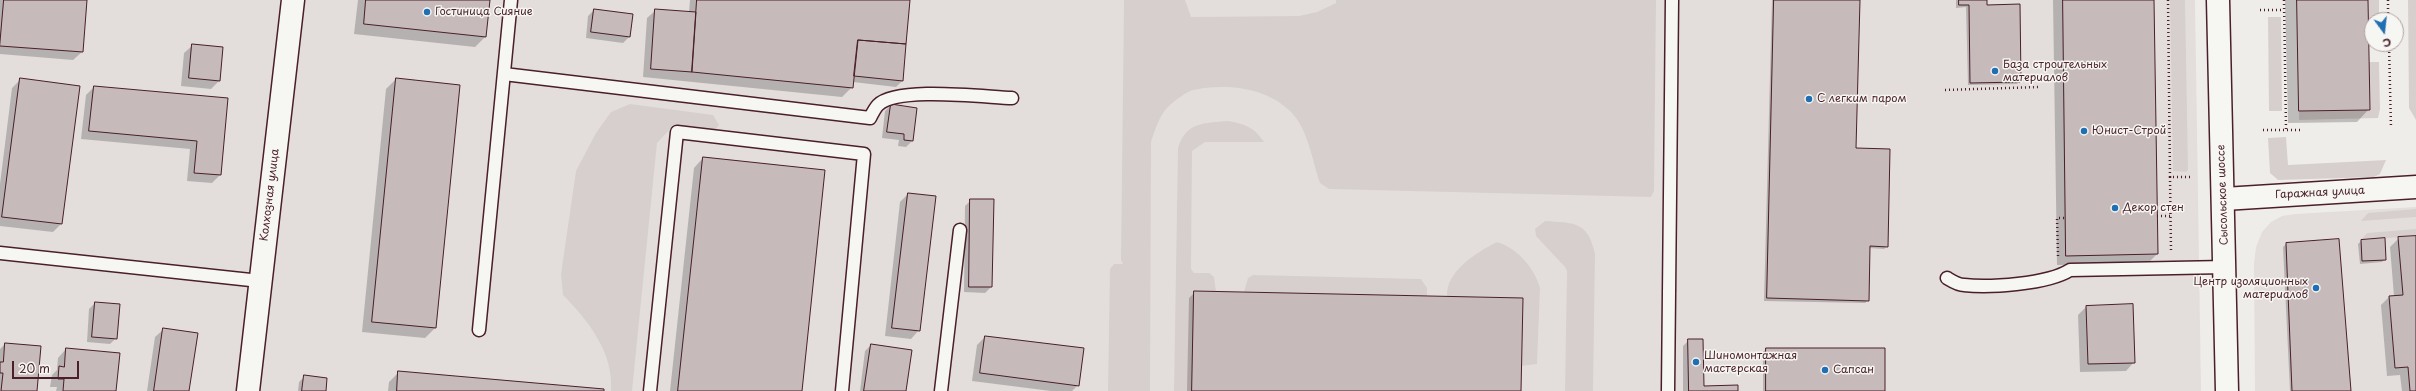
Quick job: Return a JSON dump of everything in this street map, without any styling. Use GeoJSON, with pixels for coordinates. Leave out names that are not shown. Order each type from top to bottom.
{"type":"FeatureCollection","features":[{"type":"Feature","properties":{"kind":"street","name":"Колхозная улица"},"geometry":{"type":"LineString","coordinates":[[248,391],[293,0]]}},
{"type":"Feature","properties":{"kind":"street","name":"Сысольское шоссе"},"geometry":{"type":"LineString","coordinates":[[2218,0],[2224,199],[2227,391]]}},
{"type":"Feature","properties":{"kind":"street","name":"Гаражная улица"},"geometry":{"type":"LineString","coordinates":[[2224,199],[2416,187]]}},
{"type":"Feature","properties":{"kind":"lane"},"geometry":{"type":"LineString","coordinates":[[479,330],[511,0]]}},
{"type":"Feature","properties":{"kind":"lane"},"geometry":{"type":"LineString","coordinates":[[1668,391],[1672,0]]}},
{"type":"Feature","properties":{"kind":"lane"},"geometry":{"type":"LineString","coordinates":[[504,74],[870,118],[878,104],[894,97],[919,94],[1012,98]]}},
{"type":"Feature","properties":{"kind":"lane"},"geometry":{"type":"LineString","coordinates":[[650,391],[677,132],[864,154],[842,391]]}},
{"type":"Feature","properties":{"kind":"lane"},"geometry":{"type":"LineString","coordinates":[[941,391],[960,230]]}},
{"type":"Feature","properties":{"kind":"lane"},"geometry":{"type":"LineString","coordinates":[[0,252],[260,281]]}},
{"type":"Feature","properties":{"kind":"lane"},"geometry":{"type":"LineString","coordinates":[[1947,278],[1963,285],[2028,283],[2053,278],[2070,270],[2225,267]]}},
{"type":"Feature","properties":{"kind":"path"},"geometry":{"type":"LineString","coordinates":[[2168,0],[2171,259]]}},
{"type":"Feature","properties":{"kind":"path"},"geometry":{"type":"LineString","coordinates":[[2284,0],[2286,130]]}},
{"type":"Feature","properties":{"kind":"path"},"geometry":{"type":"LineString","coordinates":[[2388,0],[2388,12]]}},
{"type":"Feature","properties":{"kind":"path"},"geometry":{"type":"LineString","coordinates":[[2260,10],[2284,10]]}},
{"type":"Feature","properties":{"kind":"path"},"geometry":{"type":"LineString","coordinates":[[2389,52],[2391,128]]}},
{"type":"Feature","properties":{"kind":"path"},"geometry":{"type":"LineString","coordinates":[[1945,90],[2038,87]]}},
{"type":"Feature","properties":{"kind":"path"},"geometry":{"type":"LineString","coordinates":[[2263,130],[2301,130]]}},
{"type":"Feature","properties":{"kind":"path"},"geometry":{"type":"LineString","coordinates":[[2170,178],[2192,177]]}},
{"type":"Feature","properties":{"kind":"path"},"geometry":{"type":"LineString","coordinates":[[2157,216],[2171,216]]}},
{"type":"Feature","properties":{"kind":"path"},"geometry":{"type":"LineString","coordinates":[[2057,218],[2066,218]]}},
{"type":"Feature","properties":{"kind":"shaded area"},"geometry":{"type":"Polygon","coordinates":[[[0,0],[281,0],[237,391],[0,391],[0,0]]]}},
{"type":"Feature","properties":{"kind":"shaded area"},"geometry":{"type":"Polygon","coordinates":[[[303,0],[2195,0],[2201,391],[259,391],[303,0]]]}},
{"type":"Feature","properties":{"kind":"shaded area"},"geometry":{"type":"Polygon","coordinates":[[[1124,0],[1185,0],[1191,17],[1299,16],[1317,12],[1336,3],[1336,0],[1656,0],[1654,191],[1651,197],[1329,189],[1320,183],[1309,145],[1301,126],[1290,111],[1280,103],[1257,92],[1231,87],[1205,88],[1187,92],[1163,112],[1151,142],[1150,391],[1108,391],[1110,269],[1114,264],[1123,264],[1121,260],[1124,0]]]}},
{"type":"Feature","properties":{"kind":"shaded area"},"geometry":{"type":"Polygon","coordinates":[[[2170,0],[2185,0],[2188,170],[2186,172],[2173,171],[2170,0]]]}},
{"type":"Feature","properties":{"kind":"shaded area"},"geometry":{"type":"Polygon","coordinates":[[[2368,0],[2379,0],[2379,12],[2368,12],[2368,0]]]}},
{"type":"Feature","properties":{"kind":"shaded area"},"geometry":{"type":"Polygon","coordinates":[[[2408,0],[2416,0],[2416,120],[2409,108],[2408,0]]]}},
{"type":"Feature","properties":{"kind":"shaded area"},"geometry":{"type":"Polygon","coordinates":[[[2268,17],[2281,17],[2282,111],[2269,111],[2268,17]]]}},
{"type":"Feature","properties":{"kind":"shaded area"},"geometry":{"type":"Polygon","coordinates":[[[2369,62],[2379,62],[2380,109],[2378,118],[2299,120],[2299,111],[2370,110],[2369,62]]]}},
{"type":"Feature","properties":{"kind":"shaded area"},"geometry":{"type":"Polygon","coordinates":[[[630,104],[713,115],[719,125],[715,130],[694,126],[671,128],[657,143],[632,391],[611,391],[611,377],[604,351],[590,326],[563,295],[561,274],[576,171],[596,133],[611,112],[630,104]]]}},
{"type":"Feature","properties":{"kind":"shaded area"},"geometry":{"type":"Polygon","coordinates":[[[1228,121],[1249,127],[1257,133],[1264,142],[1205,142],[1192,151],[1191,269],[1194,273],[1209,273],[1214,277],[1216,291],[1194,291],[1192,391],[1174,391],[1178,148],[1181,139],[1191,129],[1211,122],[1228,121]]]}},
{"type":"Feature","properties":{"kind":"shaded area"},"geometry":{"type":"Polygon","coordinates":[[[2286,137],[2288,165],[2386,160],[2380,174],[2374,177],[2278,180],[2270,173],[2268,138],[2286,137]]]}},
{"type":"Feature","properties":{"kind":"shaded area"},"geometry":{"type":"Polygon","coordinates":[[[2416,207],[2416,391],[2255,391],[2254,264],[2256,247],[2262,232],[2271,222],[2282,216],[2416,207]]]}},
{"type":"Feature","properties":{"kind":"shaded area"},"geometry":{"type":"Polygon","coordinates":[[[2416,209],[2416,217],[2361,221],[2368,213],[2416,209]]]}},
{"type":"Feature","properties":{"kind":"shaded area"},"geometry":{"type":"Polygon","coordinates":[[[1545,221],[1564,222],[1578,226],[1584,230],[1592,243],[1595,254],[1593,391],[1565,391],[1567,271],[1536,236],[1535,229],[1545,221]]]}},
{"type":"Feature","properties":{"kind":"shaded area"},"geometry":{"type":"Polygon","coordinates":[[[2416,229],[2416,236],[2361,240],[2367,233],[2416,229]]]}},
{"type":"Feature","properties":{"kind":"shaded area"},"geometry":{"type":"Polygon","coordinates":[[[1497,242],[1511,249],[1524,259],[1534,273],[1540,288],[1537,364],[1521,366],[1523,298],[1447,296],[1448,287],[1452,278],[1464,263],[1497,242]]]}},
{"type":"Feature","properties":{"kind":"shaded area"},"geometry":{"type":"Polygon","coordinates":[[[1253,275],[1421,279],[1427,288],[1427,296],[1244,292],[1248,278],[1253,275]]]}},
{"type":"Feature","properties":{"kind":"building"},"geometry":{"type":"Polygon","coordinates":[[[4,0],[87,0],[83,52],[0,46],[4,0]]]}},
{"type":"Feature","properties":{"kind":"building","name":"Гостиница Сияние"},"geometry":{"type":"Polygon","coordinates":[[[366,0],[490,0],[486,37],[364,24],[366,0]]]}},
{"type":"Feature","properties":{"kind":"building"},"geometry":{"type":"Polygon","coordinates":[[[697,0],[910,0],[906,44],[858,40],[853,88],[692,72],[697,0]]]}},
{"type":"Feature","properties":{"kind":"building"},"geometry":{"type":"Polygon","coordinates":[[[1774,0],[1860,0],[1856,148],[1890,149],[1888,247],[1870,246],[1869,301],[1767,298],[1774,0]]]}},
{"type":"Feature","properties":{"kind":"building"},"geometry":{"type":"Polygon","coordinates":[[[1959,0],[1987,0],[1987,5],[2020,4],[2021,82],[1970,83],[1969,5],[1959,5],[1959,0]]]}},
{"type":"Feature","properties":{"kind":"building"},"geometry":{"type":"Polygon","coordinates":[[[2063,0],[2154,0],[2158,254],[2066,256],[2063,0]]]}},
{"type":"Feature","properties":{"kind":"building"},"geometry":{"type":"Polygon","coordinates":[[[2297,0],[2368,0],[2368,12],[2364,12],[2364,52],[2369,52],[2370,110],[2299,111],[2297,0]]]}},
{"type":"Feature","properties":{"kind":"building"},"geometry":{"type":"Polygon","coordinates":[[[594,9],[633,14],[630,37],[591,32],[594,9]]]}},
{"type":"Feature","properties":{"kind":"building"},"geometry":{"type":"Polygon","coordinates":[[[655,9],[696,12],[692,72],[651,69],[655,9]]]}},
{"type":"Feature","properties":{"kind":"building"},"geometry":{"type":"Polygon","coordinates":[[[858,40],[906,44],[903,81],[854,76],[858,40]]]}},
{"type":"Feature","properties":{"kind":"building"},"geometry":{"type":"Polygon","coordinates":[[[192,44],[223,47],[220,81],[189,78],[192,44]]]}},
{"type":"Feature","properties":{"kind":"building"},"geometry":{"type":"Polygon","coordinates":[[[20,78],[80,86],[62,224],[2,217],[20,78]]]}},
{"type":"Feature","properties":{"kind":"building"},"geometry":{"type":"Polygon","coordinates":[[[396,78],[460,85],[436,328],[372,322],[396,78]]]}},
{"type":"Feature","properties":{"kind":"building"},"geometry":{"type":"Polygon","coordinates":[[[94,86],[228,98],[221,175],[194,173],[197,141],[89,131],[94,86]]]}},
{"type":"Feature","properties":{"kind":"building"},"geometry":{"type":"Polygon","coordinates":[[[891,104],[917,108],[913,141],[904,140],[904,134],[887,132],[891,104]]]}},
{"type":"Feature","properties":{"kind":"building"},"geometry":{"type":"Polygon","coordinates":[[[703,157],[825,170],[802,391],[678,391],[703,157]]]}},
{"type":"Feature","properties":{"kind":"building"},"geometry":{"type":"Polygon","coordinates":[[[908,193],[936,196],[920,331],[892,328],[908,193]]]}},
{"type":"Feature","properties":{"kind":"building"},"geometry":{"type":"Polygon","coordinates":[[[970,199],[994,199],[992,287],[969,287],[970,199]]]}},
{"type":"Feature","properties":{"kind":"building"},"geometry":{"type":"Polygon","coordinates":[[[2416,236],[2416,391],[2410,391],[2408,367],[2395,368],[2389,296],[2403,295],[2398,237],[2416,236]]]}},
{"type":"Feature","properties":{"kind":"building"},"geometry":{"type":"Polygon","coordinates":[[[2385,238],[2386,260],[2362,261],[2361,240],[2385,238]]]}},
{"type":"Feature","properties":{"kind":"building"},"geometry":{"type":"Polygon","coordinates":[[[2339,239],[2351,391],[2292,391],[2286,243],[2339,239]]]}},
{"type":"Feature","properties":{"kind":"building"},"geometry":{"type":"Polygon","coordinates":[[[1194,291],[1523,298],[1521,391],[1192,391],[1194,291]]]}},
{"type":"Feature","properties":{"kind":"building"},"geometry":{"type":"Polygon","coordinates":[[[95,302],[120,304],[117,339],[92,337],[95,302]]]}},
{"type":"Feature","properties":{"kind":"building"},"geometry":{"type":"Polygon","coordinates":[[[2133,304],[2135,363],[2088,364],[2086,306],[2133,304]]]}},
{"type":"Feature","properties":{"kind":"building"},"geometry":{"type":"Polygon","coordinates":[[[163,328],[198,333],[189,391],[154,391],[163,328]]]}},
{"type":"Feature","properties":{"kind":"building"},"geometry":{"type":"Polygon","coordinates":[[[985,336],[1084,348],[1079,386],[980,373],[985,336]]]}},
{"type":"Feature","properties":{"kind":"building","name":"Шиномонтажная мастерская"},"geometry":{"type":"Polygon","coordinates":[[[1688,339],[1703,339],[1704,386],[1738,385],[1738,391],[1689,391],[1688,339]]]}},
{"type":"Feature","properties":{"kind":"building"},"geometry":{"type":"Polygon","coordinates":[[[5,343],[41,346],[37,391],[1,391],[3,373],[0,373],[0,362],[3,362],[5,343]]]}},
{"type":"Feature","properties":{"kind":"building"},"geometry":{"type":"Polygon","coordinates":[[[871,344],[912,350],[906,391],[864,391],[871,344]]]}},
{"type":"Feature","properties":{"kind":"building"},"geometry":{"type":"Polygon","coordinates":[[[66,348],[120,353],[116,391],[63,391],[64,379],[58,379],[59,366],[64,367],[66,348]]]}},
{"type":"Feature","properties":{"kind":"building","name":"Сапсан"},"geometry":{"type":"Polygon","coordinates":[[[1766,348],[1885,348],[1885,391],[1766,391],[1766,348]]]}},
{"type":"Feature","properties":{"kind":"building"},"geometry":{"type":"Polygon","coordinates":[[[398,371],[604,389],[604,391],[397,391],[398,371]]]}},
{"type":"Feature","properties":{"kind":"building"},"geometry":{"type":"Polygon","coordinates":[[[304,375],[327,378],[326,391],[302,391],[304,375]]]}},
{"type":"Feature","properties":{"kind":"place","name":"Гостиница Сияние"},"geometry":{"type":"Point","coordinates":[427,12]}},
{"type":"Feature","properties":{"kind":"place","name":"База строительных материалов"},"geometry":{"type":"Point","coordinates":[1995,71]}},
{"type":"Feature","properties":{"kind":"place","name":"С легким паром"},"geometry":{"type":"Point","coordinates":[1809,99]}},
{"type":"Feature","properties":{"kind":"place","name":"Юнист-Строй"},"geometry":{"type":"Point","coordinates":[2084,131]}},
{"type":"Feature","properties":{"kind":"place","name":"Декор стен"},"geometry":{"type":"Point","coordinates":[2115,208]}},
{"type":"Feature","properties":{"kind":"place","name":"Центр изоляционных материалов"},"geometry":{"type":"Point","coordinates":[2316,288]}},
{"type":"Feature","properties":{"kind":"place","name":"Шиномонтажная мастерская"},"geometry":{"type":"Point","coordinates":[1696,362]}},
{"type":"Feature","properties":{"kind":"place","name":"Сапсан"},"geometry":{"type":"Point","coordinates":[1825,370]}}]}
